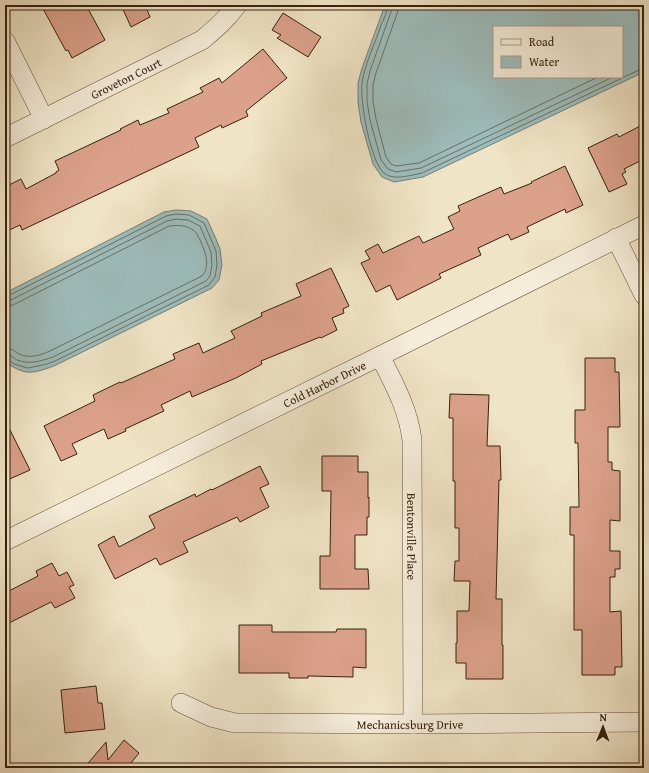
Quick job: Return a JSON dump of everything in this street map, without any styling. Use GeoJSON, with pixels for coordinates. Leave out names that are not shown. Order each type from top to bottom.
{"type":"FeatureCollection","features":[{"type":"Feature","properties":{"kind":"street","name":"Groveton Court"},"geometry":{"type":"LineString","coordinates":[[5,138],[202,40],[219,26],[237,5]]}},
{"type":"Feature","properties":{"kind":"street"},"geometry":{"type":"LineString","coordinates":[[5,41],[44,119]]}},
{"type":"Feature","properties":{"kind":"street","name":"Cold Harbor Drive"},"geometry":{"type":"LineString","coordinates":[[5,541],[644,225]]}},
{"type":"Feature","properties":{"kind":"street"},"geometry":{"type":"LineString","coordinates":[[616,238],[644,295]]}},
{"type":"Feature","properties":{"kind":"street","name":"Bentonville Place"},"geometry":{"type":"LineString","coordinates":[[380,356],[402,400],[409,422],[412,440],[413,724]]}},
{"type":"Feature","properties":{"kind":"street","name":"Mechanicsburg Drive"},"geometry":{"type":"LineString","coordinates":[[181,703],[211,717],[235,723],[413,724],[644,722]]}},
{"type":"Feature","properties":{"kind":"water"},"geometry":{"type":"Polygon","coordinates":[[[385,5],[644,5],[644,72],[423,177],[394,182],[382,177],[373,164],[361,122],[358,102],[358,83],[385,5]]]}},
{"type":"Feature","properties":{"kind":"water"},"geometry":{"type":"Polygon","coordinates":[[[176,210],[191,211],[207,219],[220,249],[222,265],[219,280],[212,288],[50,368],[34,372],[25,372],[5,362],[5,293],[164,212],[176,210]]]}},
{"type":"Feature","properties":{"kind":"building"},"geometry":{"type":"Polygon","coordinates":[[[41,5],[86,5],[105,40],[72,58],[68,50],[66,51],[41,5]]]}},
{"type":"Feature","properties":{"kind":"building"},"geometry":{"type":"Polygon","coordinates":[[[121,5],[145,5],[150,17],[131,27],[121,5]]]}},
{"type":"Feature","properties":{"kind":"building"},"geometry":{"type":"Polygon","coordinates":[[[283,13],[321,37],[308,57],[277,38],[281,35],[272,30],[283,13]]]}},
{"type":"Feature","properties":{"kind":"building"},"geometry":{"type":"Polygon","coordinates":[[[263,49],[287,78],[246,111],[248,116],[222,128],[221,125],[195,138],[199,147],[22,230],[20,225],[5,232],[5,187],[21,179],[26,189],[56,173],[59,170],[55,161],[121,130],[120,129],[138,120],[140,125],[169,113],[167,109],[203,92],[200,88],[219,78],[222,83],[263,49]]]}},
{"type":"Feature","properties":{"kind":"building"},"geometry":{"type":"Polygon","coordinates":[[[644,124],[644,159],[624,169],[626,172],[622,174],[627,184],[609,192],[588,148],[617,134],[619,137],[644,124]]]}},
{"type":"Feature","properties":{"kind":"building"},"geometry":{"type":"Polygon","coordinates":[[[565,166],[583,205],[566,213],[565,209],[527,227],[529,232],[511,240],[508,234],[478,248],[481,255],[439,274],[441,278],[397,300],[390,285],[376,292],[361,263],[370,259],[365,251],[378,244],[383,253],[419,236],[423,243],[454,229],[448,217],[460,211],[458,206],[501,187],[504,194],[532,183],[531,182],[565,166]]]}},
{"type":"Feature","properties":{"kind":"building"},"geometry":{"type":"Polygon","coordinates":[[[331,268],[349,306],[343,309],[344,313],[332,318],[337,330],[321,338],[320,337],[261,361],[262,364],[236,378],[192,397],[190,391],[161,405],[164,411],[125,429],[126,431],[108,439],[104,429],[72,444],[77,454],[61,461],[44,426],[95,401],[93,395],[175,359],[173,354],[199,343],[203,353],[235,338],[231,331],[262,316],[261,313],[301,296],[296,284],[331,268]]]}},
{"type":"Feature","properties":{"kind":"building"},"geometry":{"type":"Polygon","coordinates":[[[585,358],[615,358],[615,372],[619,372],[620,427],[608,427],[608,462],[612,462],[612,470],[620,471],[620,521],[610,520],[610,551],[620,551],[620,569],[615,569],[615,577],[610,577],[610,612],[621,611],[622,667],[615,667],[615,675],[582,675],[582,630],[574,630],[574,535],[570,535],[570,507],[579,507],[578,443],[575,443],[575,410],[585,410],[585,358]]]}},
{"type":"Feature","properties":{"kind":"building"},"geometry":{"type":"Polygon","coordinates":[[[450,394],[489,395],[487,446],[500,446],[501,480],[499,480],[496,599],[502,599],[503,679],[466,679],[466,663],[456,663],[457,611],[469,611],[470,581],[454,581],[455,561],[459,561],[459,528],[455,528],[453,418],[449,418],[450,394]]]}},
{"type":"Feature","properties":{"kind":"building"},"geometry":{"type":"Polygon","coordinates":[[[5,420],[30,470],[5,481],[5,420]]]}},
{"type":"Feature","properties":{"kind":"building"},"geometry":{"type":"Polygon","coordinates":[[[322,456],[358,456],[358,472],[368,472],[369,517],[367,517],[367,535],[355,535],[355,569],[368,569],[369,589],[320,589],[320,556],[330,556],[331,491],[322,491],[322,456]]]}},
{"type":"Feature","properties":{"kind":"building"},"geometry":{"type":"Polygon","coordinates":[[[260,466],[269,484],[260,488],[269,507],[240,522],[237,517],[183,542],[188,552],[160,565],[156,558],[115,579],[98,545],[114,536],[119,547],[155,528],[149,516],[195,494],[196,497],[211,489],[212,490],[260,466]]]}},
{"type":"Feature","properties":{"kind":"building"},"geometry":{"type":"Polygon","coordinates":[[[52,563],[59,576],[67,572],[74,585],[69,587],[75,598],[55,608],[51,602],[5,625],[5,593],[38,576],[36,571],[52,563]]]}},
{"type":"Feature","properties":{"kind":"building"},"geometry":{"type":"Polygon","coordinates":[[[239,625],[272,625],[272,632],[336,632],[337,629],[366,629],[366,668],[353,667],[353,677],[308,676],[308,678],[289,678],[289,673],[239,673],[239,625]]]}},
{"type":"Feature","properties":{"kind":"building"},"geometry":{"type":"Polygon","coordinates":[[[96,686],[98,703],[102,703],[105,729],[65,733],[61,690],[96,686]]]}},
{"type":"Feature","properties":{"kind":"building"},"geometry":{"type":"Polygon","coordinates":[[[124,740],[139,753],[127,768],[84,768],[106,742],[108,760],[124,740]]]}}]}
